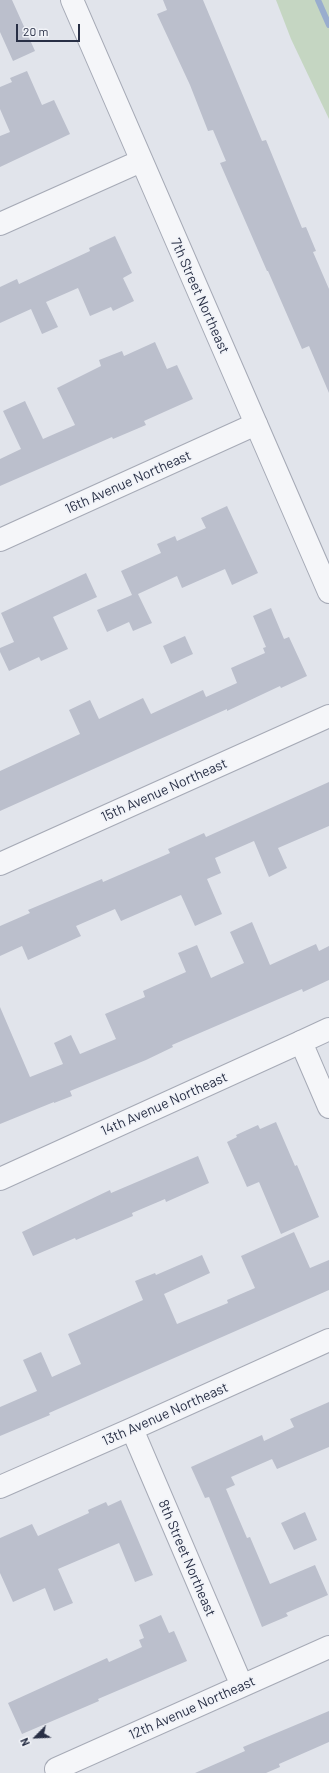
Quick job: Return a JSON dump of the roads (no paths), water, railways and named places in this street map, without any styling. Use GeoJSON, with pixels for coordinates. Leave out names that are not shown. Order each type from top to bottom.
{"type":"FeatureCollection","features":[{"type":"Feature","properties":{"kind":"street","name":"7th Street Northeast"},"geometry":{"type":"LineString","coordinates":[[72,0],[329,592]]}},
{"type":"Feature","properties":{"kind":"street"},"geometry":{"type":"LineString","coordinates":[[0,224],[141,161]]}},
{"type":"Feature","properties":{"kind":"street","name":"16th Avenue Northeast"},"geometry":{"type":"LineString","coordinates":[[0,540],[256,424]]}},
{"type":"Feature","properties":{"kind":"street","name":"15th Avenue Northeast"},"geometry":{"type":"LineString","coordinates":[[0,864],[329,716]]}},
{"type":"Feature","properties":{"kind":"street","name":"14th Avenue Northeast"},"geometry":{"type":"LineString","coordinates":[[0,1179],[329,1029]]}},
{"type":"Feature","properties":{"kind":"street"},"geometry":{"type":"LineString","coordinates":[[301,1042],[329,1107]]}},
{"type":"Feature","properties":{"kind":"street","name":"13th Avenue Northeast"},"geometry":{"type":"LineString","coordinates":[[0,1487],[329,1340]]}},
{"type":"Feature","properties":{"kind":"street","name":"8th Street Northeast"},"geometry":{"type":"LineString","coordinates":[[132,1429],[242,1686]]}},
{"type":"Feature","properties":{"kind":"street","name":"12th Avenue Northeast"},"geometry":{"type":"LineString","coordinates":[[56,1770],[329,1647]]}},
{"type":"Feature","properties":{"kind":"waterway"},"geometry":{"type":"LineString","coordinates":[[318,0],[329,25]]}}]}
